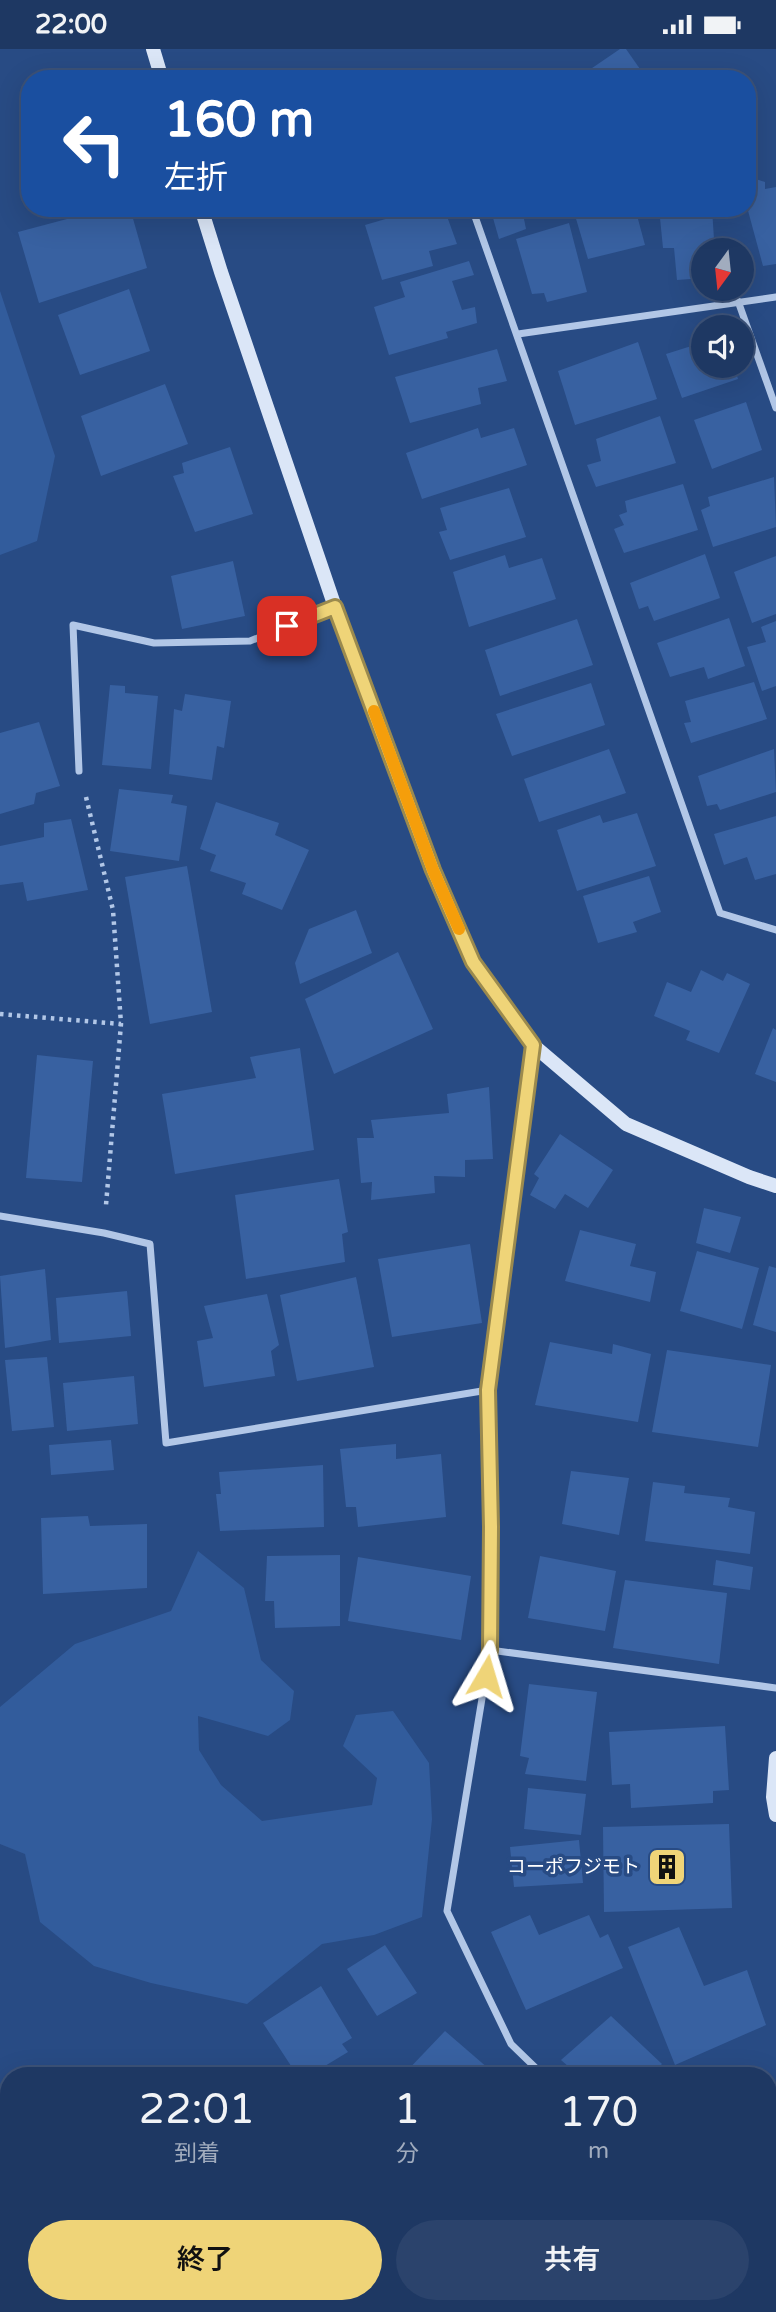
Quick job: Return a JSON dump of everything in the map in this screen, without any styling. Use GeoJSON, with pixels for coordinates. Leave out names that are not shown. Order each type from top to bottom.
{"type":"FeatureCollection","features":[{"type":"Feature","properties":{"kind":"street"},"geometry":{"type":"LineString","coordinates":[[153,49],[159,70]]}},
{"type":"Feature","properties":{"kind":"street"},"geometry":{"type":"LineString","coordinates":[[204,217],[335,607],[433,870],[473,962],[533,1045],[625,1124],[776,1186]]}},
{"type":"Feature","properties":{"kind":"street"},"geometry":{"type":"LineString","coordinates":[[475,217],[720,913],[776,930]]}},
{"type":"Feature","properties":{"kind":"street"},"geometry":{"type":"LineString","coordinates":[[754,299],[776,297]]}},
{"type":"Feature","properties":{"kind":"street"},"geometry":{"type":"LineString","coordinates":[[518,334],[738,301],[776,408]]}},
{"type":"Feature","properties":{"kind":"street"},"geometry":{"type":"LineString","coordinates":[[79,771],[73,625],[154,643],[250,641],[335,607]]}},
{"type":"Feature","properties":{"kind":"street"},"geometry":{"type":"LineString","coordinates":[[533,1045],[488,1390],[490,1650],[447,1911],[510,2044],[534,2067]]}},
{"type":"Feature","properties":{"kind":"street"},"geometry":{"type":"LineString","coordinates":[[0,1216],[104,1233],[150,1244],[166,1443],[488,1390]]}},
{"type":"Feature","properties":{"kind":"street"},"geometry":{"type":"LineString","coordinates":[[490,1650],[776,1688]]}},
{"type":"Feature","properties":{"kind":"street"},"geometry":{"type":"LineString","coordinates":[[776,1758],[773,1797],[776,1815]]}},
{"type":"Feature","properties":{"kind":"path"},"geometry":{"type":"LineString","coordinates":[[79,771],[113,910],[121,1024],[104,1233]]}},
{"type":"Feature","properties":{"kind":"path"},"geometry":{"type":"LineString","coordinates":[[0,1014],[121,1024]]}},
{"type":"Feature","properties":{"kind":"shaded area"},"geometry":{"type":"Polygon","coordinates":[[[0,291],[55,456],[37,541],[0,555],[0,291]]]}},
{"type":"Feature","properties":{"kind":"shaded area"},"geometry":{"type":"Polygon","coordinates":[[[198,1551],[244,1588],[261,1660],[294,1691],[290,1720],[268,1736],[198,1716],[199,1750],[221,1785],[262,1821],[372,1805],[377,1778],[343,1746],[356,1715],[393,1711],[429,1763],[432,1819],[422,1917],[374,1935],[322,1944],[247,2004],[151,1983],[94,1966],[40,1922],[25,1854],[0,1844],[0,1707],[75,1644],[171,1611],[198,1551]]]}},
{"type":"Feature","properties":{"kind":"building"},"geometry":{"type":"Polygon","coordinates":[[[620,49],[626,49],[641,70],[589,70],[620,49]]]}},
{"type":"Feature","properties":{"kind":"building"},"geometry":{"type":"Polygon","coordinates":[[[756,179],[765,182],[765,189],[776,187],[776,264],[763,266],[750,217],[756,217],[756,179]]]}},
{"type":"Feature","properties":{"kind":"building"},"geometry":{"type":"Polygon","coordinates":[[[133,217],[147,268],[39,303],[18,232],[67,219],[133,217]]]}},
{"type":"Feature","properties":{"kind":"building"},"geometry":{"type":"Polygon","coordinates":[[[392,217],[447,217],[457,244],[429,251],[433,266],[382,280],[365,225],[392,217]]]}},
{"type":"Feature","properties":{"kind":"building"},"geometry":{"type":"Polygon","coordinates":[[[524,217],[526,229],[499,239],[493,218],[524,217]]]}},
{"type":"Feature","properties":{"kind":"building"},"geometry":{"type":"Polygon","coordinates":[[[575,217],[637,217],[645,245],[588,259],[575,217]]]}},
{"type":"Feature","properties":{"kind":"building"},"geometry":{"type":"Polygon","coordinates":[[[660,217],[713,217],[714,238],[691,238],[691,279],[677,280],[674,248],[663,248],[660,217]]]}},
{"type":"Feature","properties":{"kind":"building"},"geometry":{"type":"Polygon","coordinates":[[[569,223],[587,292],[547,302],[544,293],[532,294],[516,239],[569,223]]]}},
{"type":"Feature","properties":{"kind":"building"},"geometry":{"type":"Polygon","coordinates":[[[469,261],[474,275],[452,281],[462,310],[475,307],[477,323],[446,332],[448,338],[389,355],[374,307],[405,297],[400,282],[469,261]]]}},
{"type":"Feature","properties":{"kind":"building"},"geometry":{"type":"Polygon","coordinates":[[[129,289],[150,351],[80,375],[58,315],[129,289]]]}},
{"type":"Feature","properties":{"kind":"building"},"geometry":{"type":"Polygon","coordinates":[[[638,342],[657,399],[575,425],[558,371],[638,342]]]}},
{"type":"Feature","properties":{"kind":"building"},"geometry":{"type":"Polygon","coordinates":[[[691,346],[691,378],[738,379],[682,398],[666,354],[691,346]]]}},
{"type":"Feature","properties":{"kind":"building"},"geometry":{"type":"Polygon","coordinates":[[[497,349],[507,381],[478,388],[481,404],[410,423],[395,377],[497,349]]]}},
{"type":"Feature","properties":{"kind":"building"},"geometry":{"type":"Polygon","coordinates":[[[165,384],[188,444],[101,476],[81,416],[165,384]]]}},
{"type":"Feature","properties":{"kind":"building"},"geometry":{"type":"Polygon","coordinates":[[[746,402],[762,450],[712,469],[694,420],[746,402]]]}},
{"type":"Feature","properties":{"kind":"building"},"geometry":{"type":"Polygon","coordinates":[[[660,416],[676,463],[596,487],[587,465],[601,461],[596,439],[660,416]]]}},
{"type":"Feature","properties":{"kind":"building"},"geometry":{"type":"Polygon","coordinates":[[[478,428],[481,438],[514,428],[527,465],[422,499],[406,453],[478,428]]]}},
{"type":"Feature","properties":{"kind":"building"},"geometry":{"type":"Polygon","coordinates":[[[230,447],[253,514],[195,532],[173,476],[184,473],[182,463],[230,447]]]}},
{"type":"Feature","properties":{"kind":"building"},"geometry":{"type":"Polygon","coordinates":[[[774,477],[776,527],[713,547],[701,510],[710,506],[708,497],[774,477]]]}},
{"type":"Feature","properties":{"kind":"building"},"geometry":{"type":"Polygon","coordinates":[[[683,484],[698,530],[624,553],[614,529],[624,525],[619,515],[627,512],[625,501],[683,484]]]}},
{"type":"Feature","properties":{"kind":"building"},"geometry":{"type":"Polygon","coordinates":[[[509,488],[526,537],[450,560],[439,532],[447,530],[440,508],[509,488]]]}},
{"type":"Feature","properties":{"kind":"building"},"geometry":{"type":"Polygon","coordinates":[[[705,554],[720,598],[654,621],[648,606],[639,609],[630,583],[705,554]]]}},
{"type":"Feature","properties":{"kind":"building"},"geometry":{"type":"Polygon","coordinates":[[[505,555],[509,568],[542,558],[556,599],[469,627],[453,572],[505,555]]]}},
{"type":"Feature","properties":{"kind":"building"},"geometry":{"type":"Polygon","coordinates":[[[776,556],[776,614],[752,623],[734,572],[776,556]]]}},
{"type":"Feature","properties":{"kind":"building"},"geometry":{"type":"Polygon","coordinates":[[[233,561],[245,616],[182,629],[171,576],[233,561]]]}},
{"type":"Feature","properties":{"kind":"building"},"geometry":{"type":"Polygon","coordinates":[[[729,618],[745,666],[708,679],[704,667],[670,677],[657,643],[729,618]]]}},
{"type":"Feature","properties":{"kind":"building"},"geometry":{"type":"Polygon","coordinates":[[[577,619],[593,665],[500,696],[485,650],[577,619]]]}},
{"type":"Feature","properties":{"kind":"building"},"geometry":{"type":"Polygon","coordinates":[[[776,621],[776,686],[762,691],[747,647],[766,642],[761,627],[776,621]]]}},
{"type":"Feature","properties":{"kind":"building"},"geometry":{"type":"Polygon","coordinates":[[[754,682],[767,719],[691,743],[684,723],[691,722],[685,701],[754,682]]]}},
{"type":"Feature","properties":{"kind":"building"},"geometry":{"type":"Polygon","coordinates":[[[591,683],[605,725],[512,756],[496,714],[591,683]]]}},
{"type":"Feature","properties":{"kind":"building"},"geometry":{"type":"Polygon","coordinates":[[[110,685],[125,686],[125,693],[158,696],[151,769],[102,765],[110,685]]]}},
{"type":"Feature","properties":{"kind":"building"},"geometry":{"type":"Polygon","coordinates":[[[185,694],[231,701],[224,748],[217,746],[212,780],[169,774],[174,709],[182,711],[185,694]]]}},
{"type":"Feature","properties":{"kind":"building"},"geometry":{"type":"Polygon","coordinates":[[[39,722],[60,786],[36,793],[34,804],[0,814],[0,733],[39,722]]]}},
{"type":"Feature","properties":{"kind":"building"},"geometry":{"type":"Polygon","coordinates":[[[609,749],[626,793],[539,822],[524,779],[609,749]]]}},
{"type":"Feature","properties":{"kind":"building"},"geometry":{"type":"Polygon","coordinates":[[[774,749],[776,792],[720,810],[717,804],[707,806],[698,776],[774,749]]]}},
{"type":"Feature","properties":{"kind":"building"},"geometry":{"type":"Polygon","coordinates":[[[119,789],[173,795],[171,803],[187,806],[179,861],[110,851],[119,789]]]}},
{"type":"Feature","properties":{"kind":"building"},"geometry":{"type":"Polygon","coordinates":[[[216,802],[279,823],[275,835],[309,850],[282,910],[242,894],[246,883],[210,871],[216,855],[200,849],[216,802]]]}},
{"type":"Feature","properties":{"kind":"building"},"geometry":{"type":"Polygon","coordinates":[[[637,813],[656,866],[577,891],[557,830],[600,815],[603,823],[637,813]]]}},
{"type":"Feature","properties":{"kind":"building"},"geometry":{"type":"Polygon","coordinates":[[[776,816],[776,874],[755,880],[747,857],[724,865],[714,834],[776,816]]]}},
{"type":"Feature","properties":{"kind":"building"},"geometry":{"type":"Polygon","coordinates":[[[71,819],[88,890],[27,901],[23,882],[0,885],[0,846],[44,837],[44,823],[71,819]]]}},
{"type":"Feature","properties":{"kind":"building"},"geometry":{"type":"Polygon","coordinates":[[[187,866],[212,1012],[150,1024],[125,877],[187,866]]]}},
{"type":"Feature","properties":{"kind":"building"},"geometry":{"type":"Polygon","coordinates":[[[649,876],[661,912],[633,922],[637,932],[598,943],[583,896],[649,876]]]}},
{"type":"Feature","properties":{"kind":"building"},"geometry":{"type":"Polygon","coordinates":[[[356,910],[372,953],[300,984],[295,963],[309,929],[356,910]]]}},
{"type":"Feature","properties":{"kind":"building"},"geometry":{"type":"Polygon","coordinates":[[[398,952],[433,1029],[334,1074],[305,999],[398,952]]]}},
{"type":"Feature","properties":{"kind":"building"},"geometry":{"type":"Polygon","coordinates":[[[701,970],[723,981],[727,973],[750,984],[719,1053],[686,1040],[690,1031],[654,1016],[667,982],[691,992],[701,970]]]}},
{"type":"Feature","properties":{"kind":"building"},"geometry":{"type":"Polygon","coordinates":[[[773,1028],[776,1030],[776,1082],[755,1074],[773,1028]]]}},
{"type":"Feature","properties":{"kind":"building"},"geometry":{"type":"Polygon","coordinates":[[[300,1048],[314,1150],[175,1174],[162,1094],[256,1078],[250,1057],[300,1048]]]}},
{"type":"Feature","properties":{"kind":"building"},"geometry":{"type":"Polygon","coordinates":[[[37,1055],[93,1061],[82,1182],[26,1178],[37,1055]]]}},
{"type":"Feature","properties":{"kind":"building"},"geometry":{"type":"Polygon","coordinates":[[[489,1087],[493,1159],[465,1160],[465,1177],[434,1176],[435,1193],[371,1200],[372,1182],[361,1183],[357,1138],[374,1138],[371,1120],[449,1113],[447,1094],[489,1087]]]}},
{"type":"Feature","properties":{"kind":"building"},"geometry":{"type":"Polygon","coordinates":[[[560,1134],[613,1170],[588,1208],[565,1194],[555,1209],[530,1195],[539,1178],[534,1174],[560,1134]]]}},
{"type":"Feature","properties":{"kind":"building"},"geometry":{"type":"Polygon","coordinates":[[[339,1179],[348,1232],[342,1234],[345,1262],[246,1279],[235,1195],[339,1179]]]}},
{"type":"Feature","properties":{"kind":"building"},"geometry":{"type":"Polygon","coordinates":[[[704,1208],[741,1217],[730,1253],[696,1243],[704,1208]]]}},
{"type":"Feature","properties":{"kind":"building"},"geometry":{"type":"Polygon","coordinates":[[[580,1230],[636,1244],[630,1266],[656,1272],[650,1302],[565,1281],[580,1230]]]}},
{"type":"Feature","properties":{"kind":"building"},"geometry":{"type":"Polygon","coordinates":[[[470,1244],[482,1323],[392,1337],[378,1259],[470,1244]]]}},
{"type":"Feature","properties":{"kind":"building"},"geometry":{"type":"Polygon","coordinates":[[[697,1251],[759,1268],[742,1329],[680,1311],[697,1251]]]}},
{"type":"Feature","properties":{"kind":"building"},"geometry":{"type":"Polygon","coordinates":[[[769,1266],[776,1268],[776,1332],[753,1325],[769,1266]]]}},
{"type":"Feature","properties":{"kind":"building"},"geometry":{"type":"Polygon","coordinates":[[[45,1269],[51,1340],[5,1348],[0,1276],[45,1269]]]}},
{"type":"Feature","properties":{"kind":"building"},"geometry":{"type":"Polygon","coordinates":[[[356,1277],[374,1367],[297,1381],[280,1295],[356,1277]]]}},
{"type":"Feature","properties":{"kind":"building"},"geometry":{"type":"Polygon","coordinates":[[[127,1291],[131,1336],[59,1343],[56,1298],[127,1291]]]}},
{"type":"Feature","properties":{"kind":"building"},"geometry":{"type":"Polygon","coordinates":[[[267,1294],[279,1345],[271,1351],[275,1376],[204,1387],[197,1341],[213,1338],[204,1306],[267,1294]]]}},
{"type":"Feature","properties":{"kind":"building"},"geometry":{"type":"Polygon","coordinates":[[[550,1342],[612,1354],[613,1344],[651,1354],[638,1422],[535,1405],[550,1342]]]}},
{"type":"Feature","properties":{"kind":"building"},"geometry":{"type":"Polygon","coordinates":[[[667,1350],[771,1365],[758,1447],[652,1432],[667,1350]]]}},
{"type":"Feature","properties":{"kind":"building"},"geometry":{"type":"Polygon","coordinates":[[[47,1357],[54,1427],[12,1431],[5,1360],[47,1357]]]}},
{"type":"Feature","properties":{"kind":"building"},"geometry":{"type":"Polygon","coordinates":[[[134,1376],[138,1424],[67,1431],[63,1383],[134,1376]]]}},
{"type":"Feature","properties":{"kind":"building"},"geometry":{"type":"Polygon","coordinates":[[[111,1440],[114,1470],[51,1475],[49,1445],[111,1440]]]}},
{"type":"Feature","properties":{"kind":"building"},"geometry":{"type":"Polygon","coordinates":[[[396,1444],[396,1459],[441,1454],[446,1517],[358,1527],[356,1507],[346,1507],[340,1449],[396,1444]]]}},
{"type":"Feature","properties":{"kind":"building"},"geometry":{"type":"Polygon","coordinates":[[[323,1465],[324,1527],[220,1531],[216,1494],[221,1494],[219,1472],[323,1465]]]}},
{"type":"Feature","properties":{"kind":"building"},"geometry":{"type":"Polygon","coordinates":[[[571,1471],[629,1478],[619,1535],[562,1524],[571,1471]]]}},
{"type":"Feature","properties":{"kind":"building"},"geometry":{"type":"Polygon","coordinates":[[[653,1482],[685,1486],[684,1493],[730,1498],[728,1507],[755,1512],[750,1554],[645,1541],[653,1482]]]}},
{"type":"Feature","properties":{"kind":"building"},"geometry":{"type":"Polygon","coordinates":[[[88,1516],[90,1526],[147,1524],[147,1588],[43,1594],[41,1518],[88,1516]]]}},
{"type":"Feature","properties":{"kind":"building"},"geometry":{"type":"Polygon","coordinates":[[[340,1555],[340,1626],[275,1628],[274,1601],[265,1601],[267,1556],[340,1555]]]}},
{"type":"Feature","properties":{"kind":"building"},"geometry":{"type":"Polygon","coordinates":[[[540,1556],[616,1571],[605,1631],[528,1618],[540,1556]]]}},
{"type":"Feature","properties":{"kind":"building"},"geometry":{"type":"Polygon","coordinates":[[[358,1557],[471,1576],[461,1640],[348,1621],[358,1557]]]}},
{"type":"Feature","properties":{"kind":"building"},"geometry":{"type":"Polygon","coordinates":[[[716,1560],[753,1567],[750,1590],[713,1585],[716,1560]]]}},
{"type":"Feature","properties":{"kind":"building"},"geometry":{"type":"Polygon","coordinates":[[[625,1580],[727,1593],[719,1664],[613,1648],[625,1580]]]}},
{"type":"Feature","properties":{"kind":"building"},"geometry":{"type":"Polygon","coordinates":[[[529,1684],[597,1692],[586,1781],[525,1774],[529,1758],[520,1756],[529,1684]]]}},
{"type":"Feature","properties":{"kind":"building"},"geometry":{"type":"Polygon","coordinates":[[[725,1726],[729,1790],[713,1791],[713,1803],[631,1808],[630,1784],[612,1785],[609,1732],[725,1726]]]}},
{"type":"Feature","properties":{"kind":"building"},"geometry":{"type":"Polygon","coordinates":[[[528,1788],[586,1794],[581,1835],[524,1829],[528,1788]]]}},
{"type":"Feature","properties":{"kind":"building","name":"コーポフジモト"},"geometry":{"type":"Polygon","coordinates":[[[729,1824],[732,1908],[604,1912],[603,1827],[729,1824]]]}},
{"type":"Feature","properties":{"kind":"building"},"geometry":{"type":"Polygon","coordinates":[[[579,1840],[583,1883],[514,1887],[510,1847],[579,1840]]]}},
{"type":"Feature","properties":{"kind":"building"},"geometry":{"type":"Polygon","coordinates":[[[530,1915],[539,1935],[589,1915],[600,1938],[608,1934],[623,1968],[526,2010],[491,1932],[530,1915]]]}},
{"type":"Feature","properties":{"kind":"building"},"geometry":{"type":"Polygon","coordinates":[[[679,1927],[704,1986],[747,1970],[766,2025],[675,2065],[628,1947],[679,1927]]]}},
{"type":"Feature","properties":{"kind":"building"},"geometry":{"type":"Polygon","coordinates":[[[385,1945],[417,1993],[377,2016],[347,1969],[385,1945]]]}},
{"type":"Feature","properties":{"kind":"building"},"geometry":{"type":"Polygon","coordinates":[[[321,1986],[352,2038],[342,2044],[348,2052],[323,2067],[292,2067],[263,2023],[321,1986]]]}},
{"type":"Feature","properties":{"kind":"building"},"geometry":{"type":"Polygon","coordinates":[[[611,2016],[662,2064],[658,2067],[569,2067],[561,2060],[611,2016]]]}},
{"type":"Feature","properties":{"kind":"building"},"geometry":{"type":"Polygon","coordinates":[[[445,2031],[487,2067],[411,2067],[445,2031]]]}},
{"type":"Feature","properties":{"kind":"slow traffic"},"geometry":{"type":"LineString","coordinates":[[374,711],[433,870],[459,929]]}},
{"type":"Feature","properties":{"kind":"place","name":"コーポフジモト"},"geometry":{"type":"Point","coordinates":[667,1867]}},
{"type":"Feature","properties":{"kind":"route"},"geometry":{"type":"LineString","coordinates":[[287,626],[335,607],[433,870],[473,962],[533,1045],[488,1390],[491,1527],[490,1650],[486,1676]]}}]}
